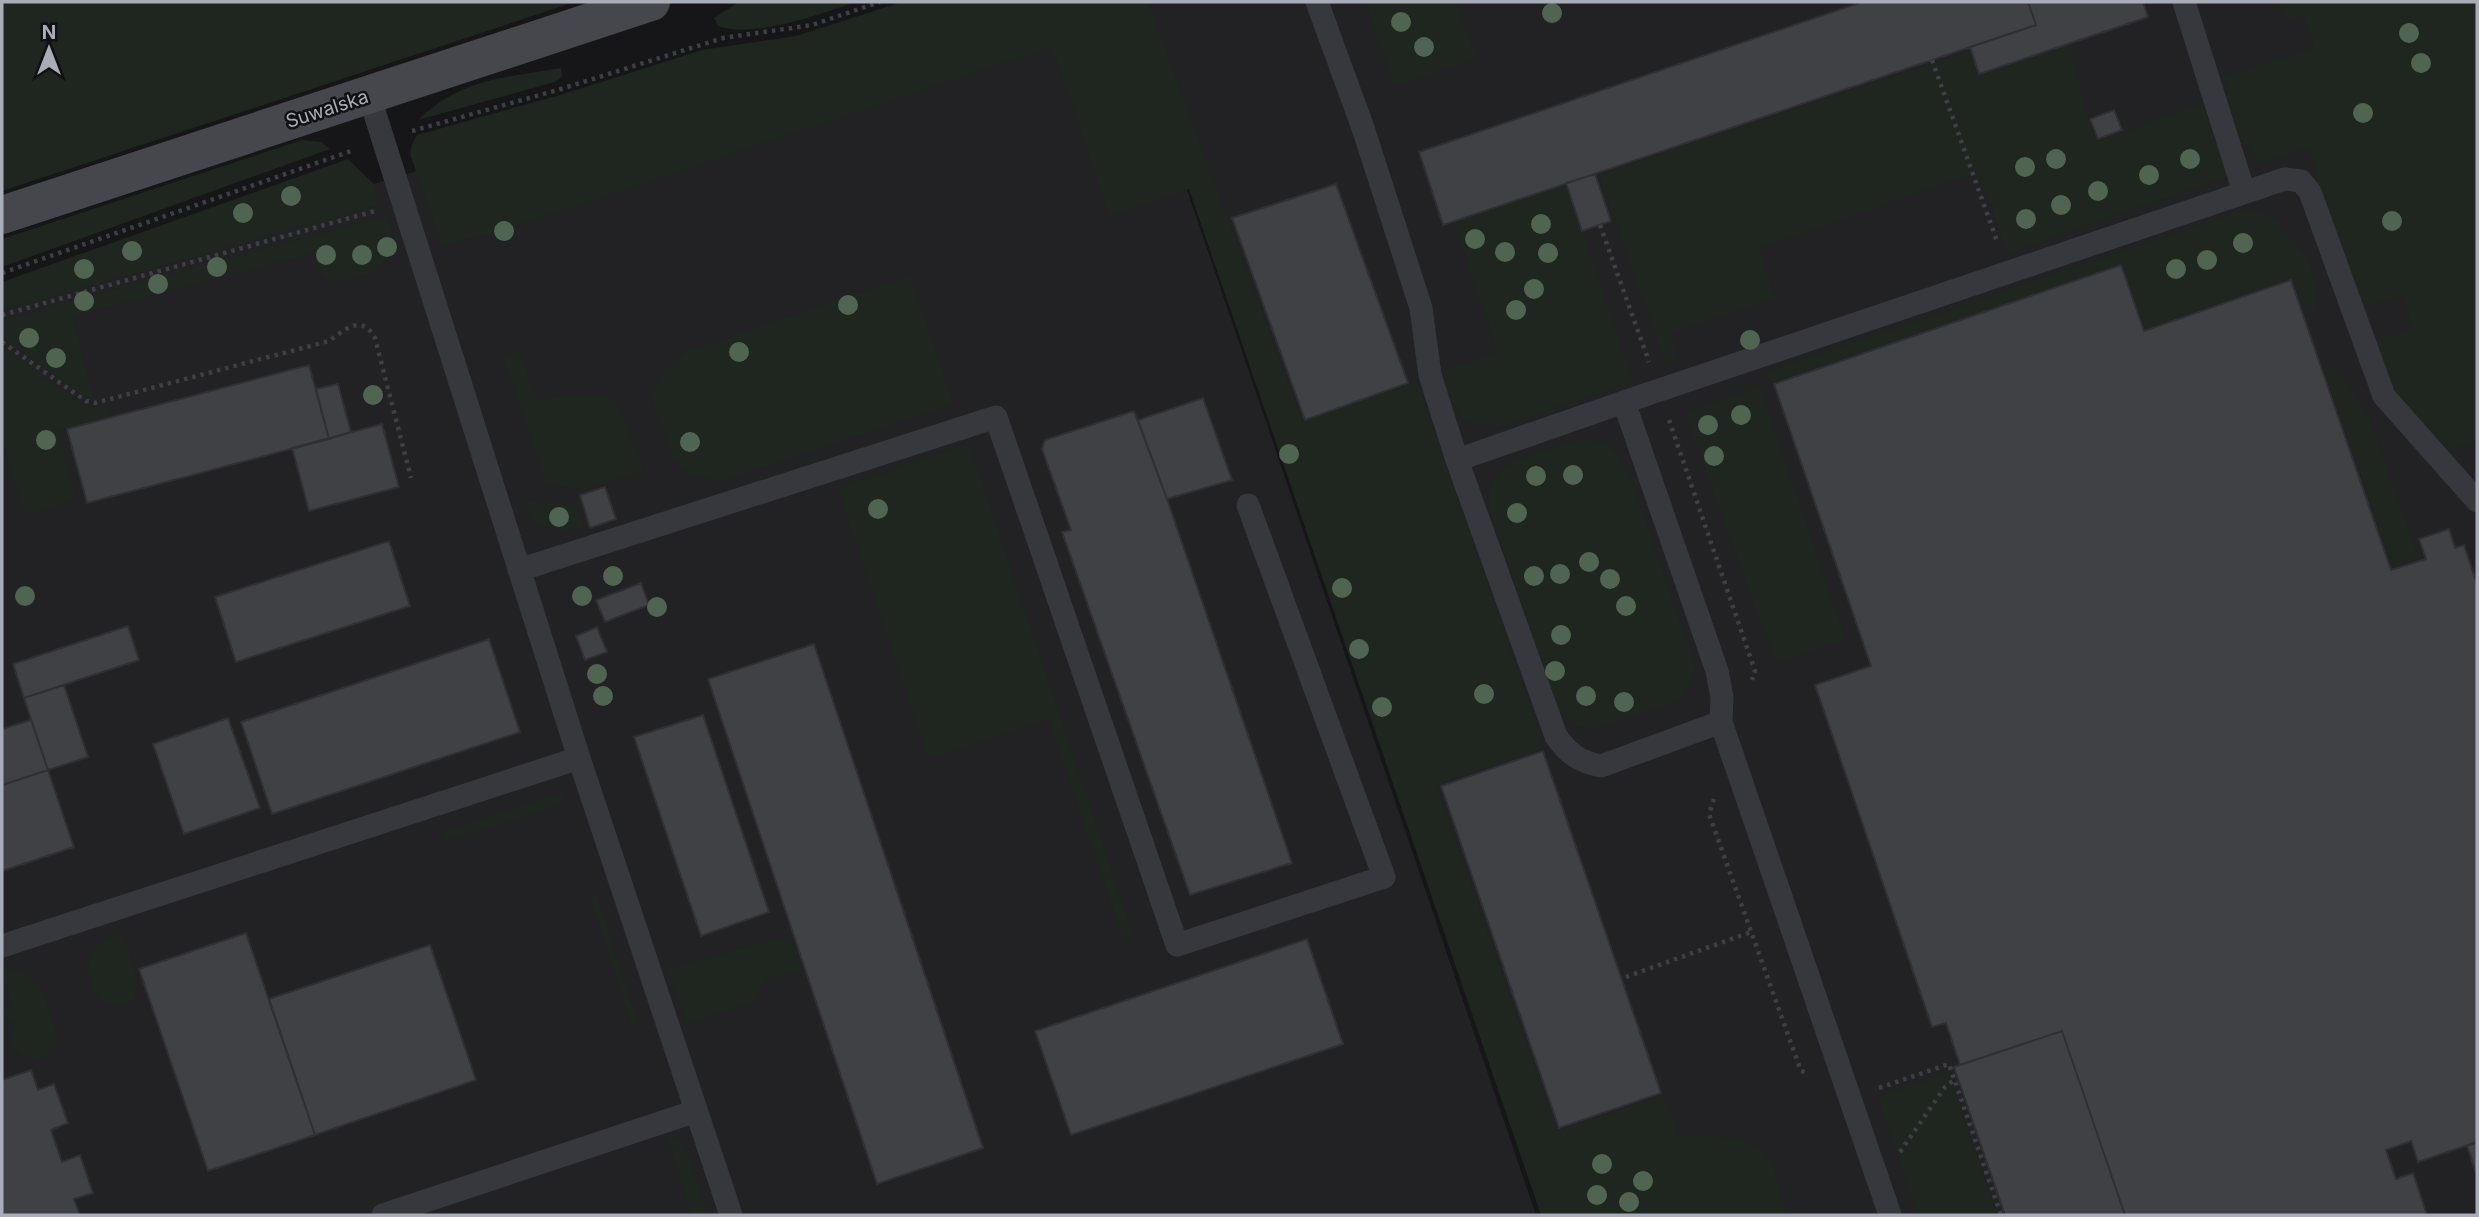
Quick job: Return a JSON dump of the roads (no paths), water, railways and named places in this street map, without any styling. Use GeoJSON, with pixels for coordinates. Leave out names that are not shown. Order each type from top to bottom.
{"type":"FeatureCollection","features":[{"type":"Feature","properties":{"kind":"main road","name":"Suwalska"},"geometry":{"type":"LineString","coordinates":[[2,215],[651,2]]}},
{"type":"Feature","properties":{"kind":"lane"},"geometry":{"type":"LineString","coordinates":[[1317,2],[1363,128],[1421,308],[1430,375],[1457,460],[1556,736],[1564,748],[1587,763],[1601,766],[1721,722]]}},
{"type":"Feature","properties":{"kind":"lane"},"geometry":{"type":"LineString","coordinates":[[2184,2],[2244,192]]}},
{"type":"Feature","properties":{"kind":"lane"},"geometry":{"type":"LineString","coordinates":[[369,95],[579,758],[731,1215]]}},
{"type":"Feature","properties":{"kind":"lane"},"geometry":{"type":"LineString","coordinates":[[1457,460],[2285,179],[2301,181],[2310,192],[2384,396],[2397,414],[2477,501]]}},
{"type":"Feature","properties":{"kind":"lane"},"geometry":{"type":"LineString","coordinates":[[1624,402],[1717,671],[1722,697],[1721,722],[1890,1215]]}},
{"type":"Feature","properties":{"kind":"lane"},"geometry":{"type":"LineString","coordinates":[[519,570],[996,416],[1177,945],[1384,877],[1248,505]]}},
{"type":"Feature","properties":{"kind":"lane"},"geometry":{"type":"LineString","coordinates":[[2,946],[579,758]]}},
{"type":"Feature","properties":{"kind":"lane"},"geometry":{"type":"LineString","coordinates":[[383,1215],[696,1111]]}}]}
